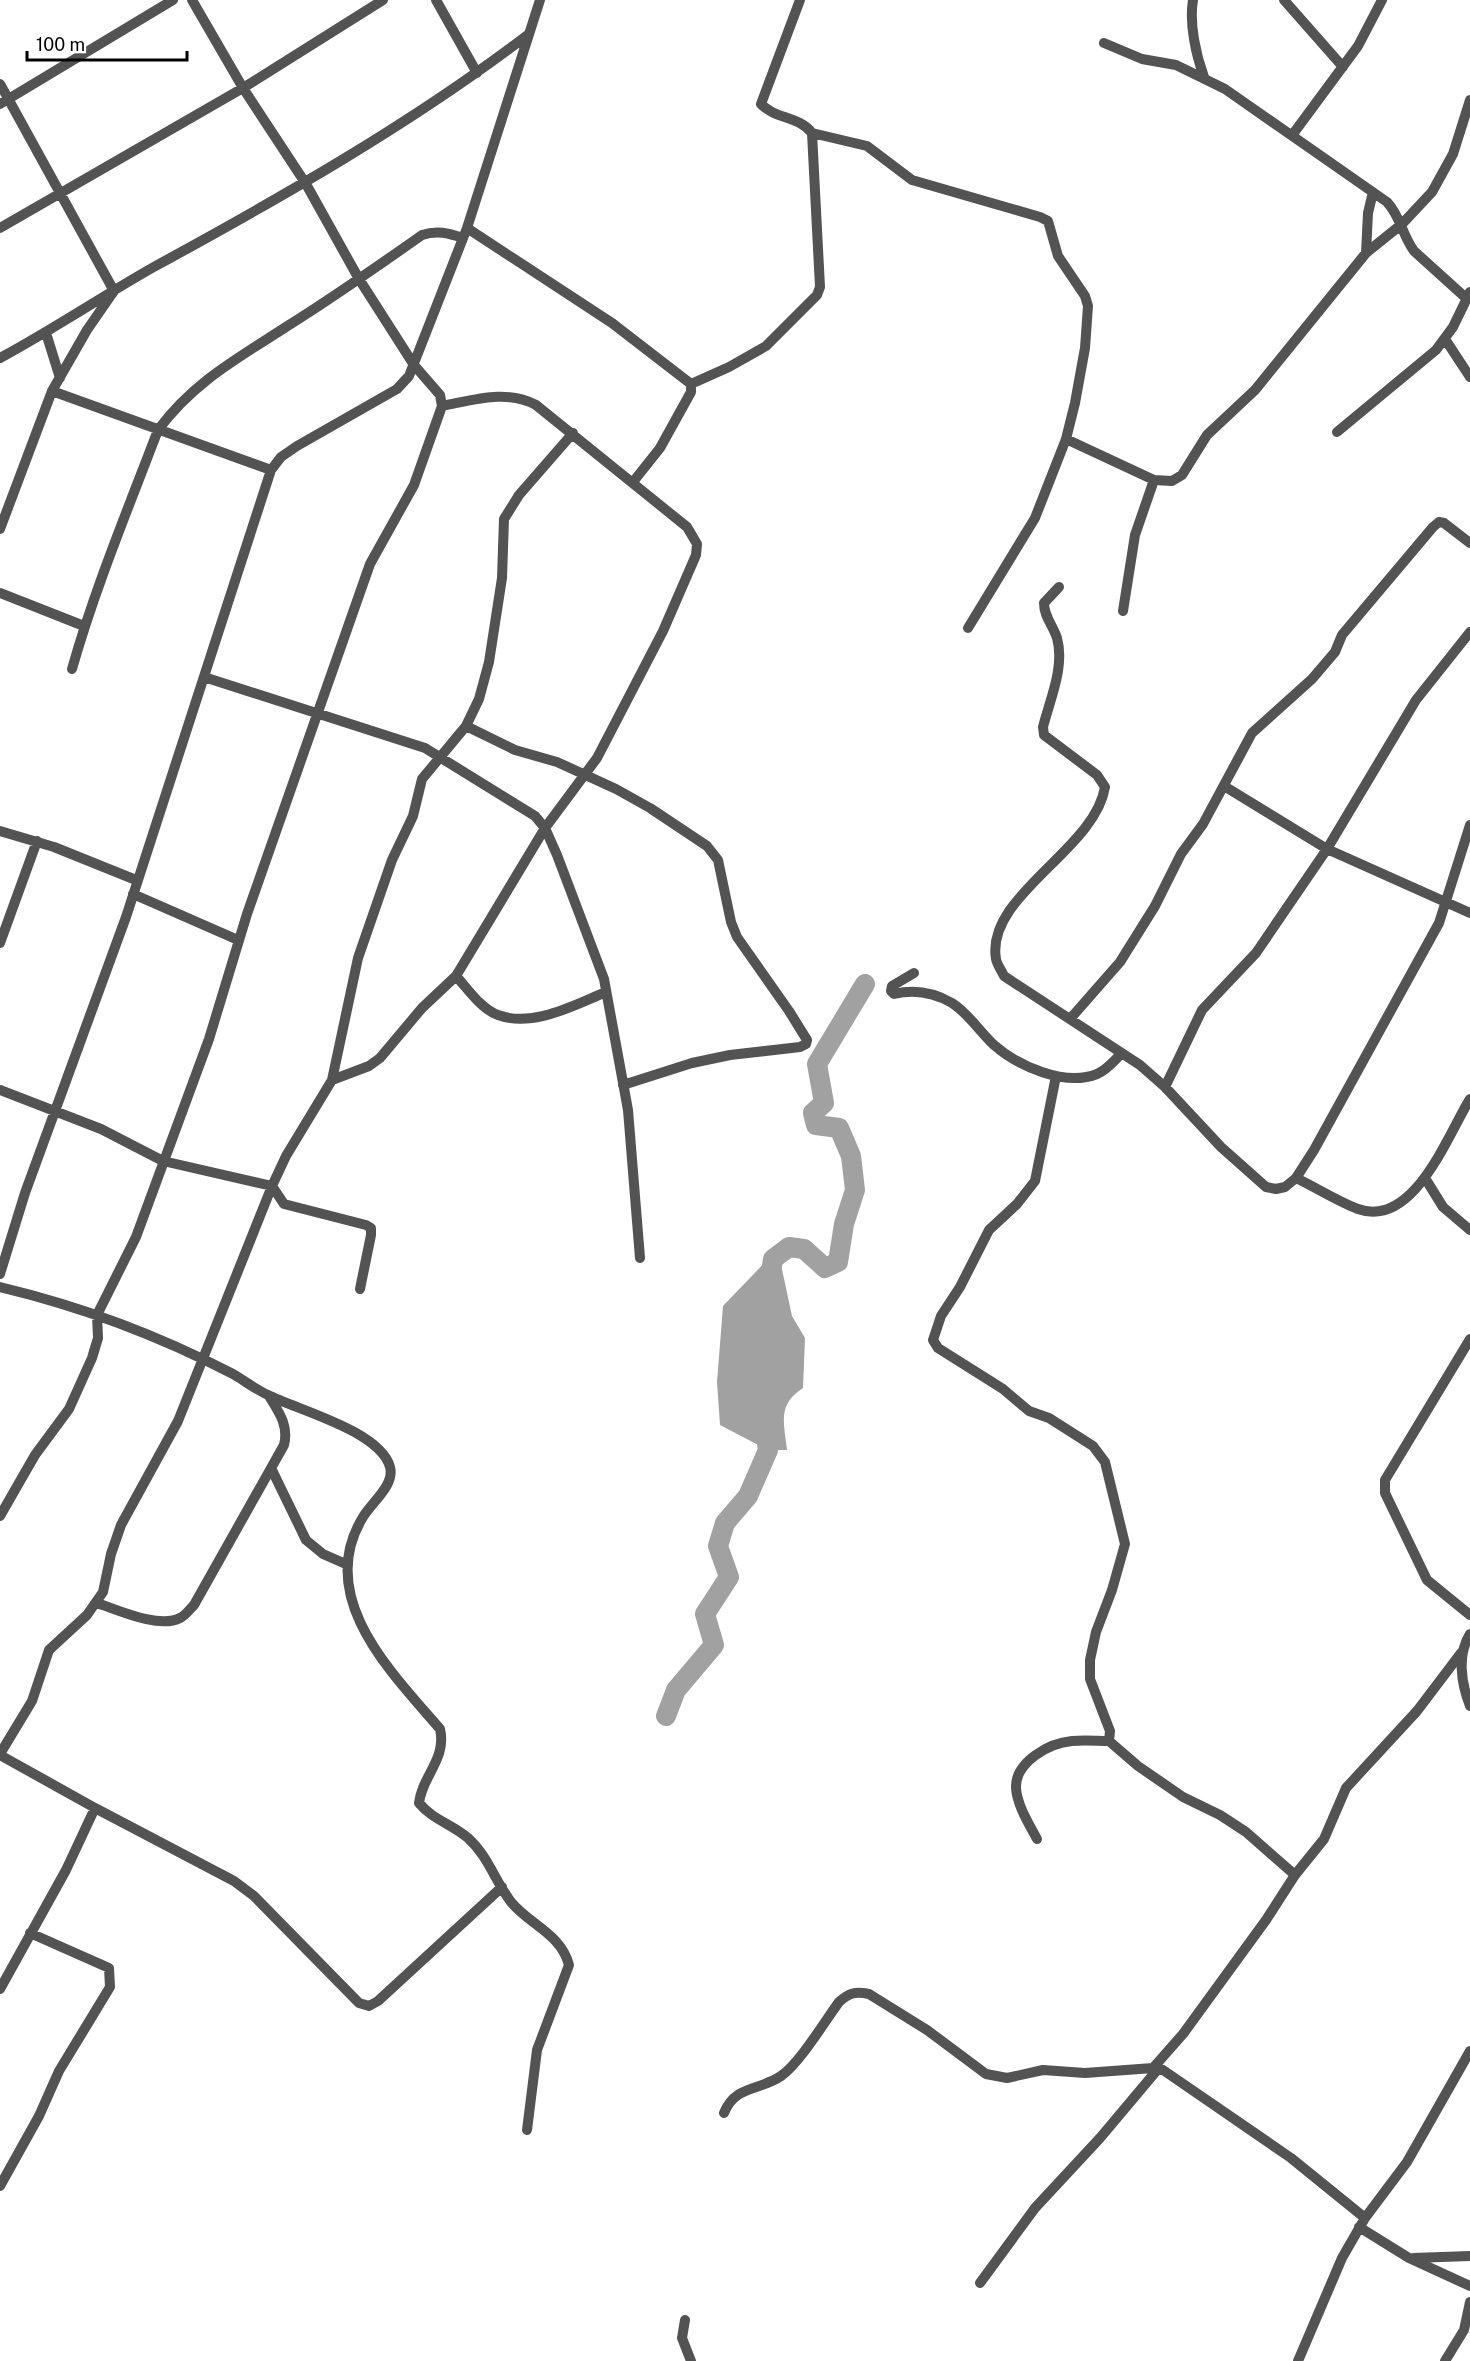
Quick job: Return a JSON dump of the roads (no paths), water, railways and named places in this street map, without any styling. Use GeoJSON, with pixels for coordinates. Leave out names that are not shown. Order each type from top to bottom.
{"type":"FeatureCollection","features":[{"type":"Feature","properties":{"kind":"street"},"geometry":{"type":"LineString","coordinates":[[4,102],[173,0]]}},
{"type":"Feature","properties":{"kind":"street"},"geometry":{"type":"LineString","coordinates":[[0,1516],[35,1455],[69,1408],[99,1338],[97,1315],[136,1237],[209,1039],[238,940],[370,564],[414,485],[442,406],[440,395],[414,365],[359,279],[306,184],[243,88],[192,0]]}},
{"type":"Feature","properties":{"kind":"street"},"geometry":{"type":"LineString","coordinates":[[0,228],[243,88],[383,0]]}},
{"type":"Feature","properties":{"kind":"street"},"geometry":{"type":"LineString","coordinates":[[436,0],[477,73]]}},
{"type":"Feature","properties":{"kind":"street"},"geometry":{"type":"LineString","coordinates":[[0,1274],[25,1193],[133,894],[271,470],[281,457],[297,446],[397,389],[409,376],[465,233],[540,0]]}},
{"type":"Feature","properties":{"kind":"street"},"geometry":{"type":"LineString","coordinates":[[801,0],[762,104],[772,112],[806,126],[812,133],[867,146],[912,180],[1040,217],[1048,222],[1058,256],[1085,296],[1089,312],[1085,348],[1066,439],[1035,518],[968,628]]}},
{"type":"Feature","properties":{"kind":"street"},"geometry":{"type":"LineString","coordinates":[[1193,0],[1191,10],[1197,59],[1204,77]]}},
{"type":"Feature","properties":{"kind":"street"},"geometry":{"type":"LineString","coordinates":[[1284,0],[1343,67]]}},
{"type":"Feature","properties":{"kind":"street"},"geometry":{"type":"LineString","coordinates":[[1293,134],[1358,46],[1382,0]]}},
{"type":"Feature","properties":{"kind":"street"},"geometry":{"type":"LineString","coordinates":[[0,358],[114,291],[306,184],[477,73],[529,33]]}},
{"type":"Feature","properties":{"kind":"street"},"geometry":{"type":"LineString","coordinates":[[1104,43],[1122,52],[1176,65],[1204,77],[1293,134],[1373,192],[1396,212],[1407,242],[1414,251],[1468,295],[1436,350],[1337,432]]}},
{"type":"Feature","properties":{"kind":"street"},"geometry":{"type":"LineString","coordinates":[[0,84],[4,102],[60,194],[114,291]]}},
{"type":"Feature","properties":{"kind":"street"},"geometry":{"type":"LineString","coordinates":[[1066,439],[1154,480],[1172,481],[1182,475],[1207,435],[1256,390],[1366,253],[1402,224],[1432,192],[1445,171],[1470,100]]}},
{"type":"Feature","properties":{"kind":"street"},"geometry":{"type":"LineString","coordinates":[[691,384],[729,367],[766,346],[817,295],[820,287],[812,133]]}},
{"type":"Feature","properties":{"kind":"street"},"geometry":{"type":"LineString","coordinates":[[1366,253],[1365,231],[1373,192]]}},
{"type":"Feature","properties":{"kind":"street"},"geometry":{"type":"LineString","coordinates":[[72,669],[84,626],[159,430],[195,389],[234,358],[359,279],[422,235],[432,231],[465,233],[612,323],[691,384]]}},
{"type":"Feature","properties":{"kind":"street"},"geometry":{"type":"LineString","coordinates":[[0,529],[52,391],[87,330],[114,291]]}},
{"type":"Feature","properties":{"kind":"street"},"geometry":{"type":"LineString","coordinates":[[46,333],[60,378]]}},
{"type":"Feature","properties":{"kind":"street"},"geometry":{"type":"LineString","coordinates":[[1444,339],[1470,377]]}},
{"type":"Feature","properties":{"kind":"street"},"geometry":{"type":"LineString","coordinates":[[633,482],[660,448],[691,392],[691,384]]}},
{"type":"Feature","properties":{"kind":"street"},"geometry":{"type":"LineString","coordinates":[[52,391],[271,470]]}},
{"type":"Feature","properties":{"kind":"street"},"geometry":{"type":"LineString","coordinates":[[332,1080],[369,1066],[380,1058],[422,1008],[456,976],[545,828],[597,758],[634,689],[696,555],[697,544],[687,527],[573,433],[523,398],[504,396],[442,406]]}},
{"type":"Feature","properties":{"kind":"street"},"geometry":{"type":"LineString","coordinates":[[502,1887],[378,2001],[369,2006],[359,2003],[254,1896],[234,1881],[95,1808],[0,1754],[32,1701],[49,1650],[97,1603],[107,1579],[111,1554],[122,1525],[178,1421],[272,1186],[286,1156],[332,1080],[358,958],[392,860],[413,816],[422,779],[466,726],[478,699],[489,662],[502,578],[504,519],[519,495],[573,433]]}},
{"type":"Feature","properties":{"kind":"street"},"geometry":{"type":"LineString","coordinates":[[1123,610],[1135,535],[1154,480]]}},
{"type":"Feature","properties":{"kind":"street"},"geometry":{"type":"LineString","coordinates":[[1070,1019],[1120,962],[1155,906],[1181,854],[1203,824],[1252,733],[1330,658],[1342,635],[1433,527],[1439,522],[1444,524],[1470,543]]}},
{"type":"Feature","properties":{"kind":"street"},"geometry":{"type":"LineString","coordinates":[[1059,587],[1044,603],[1044,613],[1057,637],[1059,656],[1058,672],[1043,727],[1044,735],[1097,775],[1105,787],[1094,820],[1010,909],[997,939],[996,960],[1004,976],[1140,1065],[1166,1087],[1221,1148],[1266,1187],[1276,1189],[1285,1187],[1296,1178],[1405,989],[1438,923],[1470,825]]}},
{"type":"Feature","properties":{"kind":"street"},"geometry":{"type":"LineString","coordinates":[[0,593],[84,626]]}},
{"type":"Feature","properties":{"kind":"street"},"geometry":{"type":"LineString","coordinates":[[1166,1087],[1202,1010],[1256,953],[1327,849],[1416,700],[1470,632]]}},
{"type":"Feature","properties":{"kind":"street"},"geometry":{"type":"LineString","coordinates":[[204,676],[403,740],[440,756],[535,816],[545,828],[577,906],[606,992],[628,1110],[640,1258]]}},
{"type":"Feature","properties":{"kind":"street"},"geometry":{"type":"LineString","coordinates":[[466,726],[515,750],[557,762],[584,775],[650,808],[707,846],[718,860],[731,922],[737,937],[807,1040],[806,1044],[800,1047],[730,1055],[692,1063],[623,1085]]}},
{"type":"Feature","properties":{"kind":"street"},"geometry":{"type":"LineString","coordinates":[[1224,786],[1327,849],[1445,900],[1470,914]]}},
{"type":"Feature","properties":{"kind":"street"},"geometry":{"type":"LineString","coordinates":[[0,831],[37,841],[136,880]]}},
{"type":"Feature","properties":{"kind":"street"},"geometry":{"type":"LineString","coordinates":[[0,944],[37,841]]}},
{"type":"Feature","properties":{"kind":"street"},"geometry":{"type":"LineString","coordinates":[[133,894],[238,940]]}},
{"type":"Feature","properties":{"kind":"street"},"geometry":{"type":"LineString","coordinates":[[914,973],[892,986],[891,991],[894,994],[923,992],[949,1001],[1000,1050],[1030,1067],[1056,1076],[1080,1077],[1096,1074],[1109,1066],[1121,1054]]}},
{"type":"Feature","properties":{"kind":"street"},"geometry":{"type":"LineString","coordinates":[[456,976],[497,1015],[515,1018],[552,1014],[606,992]]}},
{"type":"Feature","properties":{"kind":"street"},"geometry":{"type":"LineString","coordinates":[[1056,1076],[1035,1181],[1017,1204],[989,1230],[960,1287],[941,1316],[933,1340],[938,1348],[1003,1389],[1029,1411],[1049,1418],[1093,1446],[1105,1462],[1125,1544],[1112,1590],[1096,1632],[1090,1660],[1090,1679],[1110,1731],[1109,1741]]}},
{"type":"Feature","properties":{"kind":"street"},"geometry":{"type":"LineString","coordinates":[[0,1090],[133,1143],[163,1161],[272,1186],[284,1204],[371,1228],[360,1289]]}},
{"type":"Feature","properties":{"kind":"street"},"geometry":{"type":"LineString","coordinates":[[1296,1178],[1360,1210],[1383,1210],[1404,1200],[1425,1178],[1470,1099]]}},
{"type":"Feature","properties":{"kind":"street"},"geometry":{"type":"LineString","coordinates":[[1425,1178],[1443,1207],[1470,1230]]}},
{"type":"Feature","properties":{"kind":"street"},"geometry":{"type":"LineString","coordinates":[[0,1287],[97,1315],[202,1359],[269,1396],[342,1426],[360,1436],[387,1458],[391,1469],[390,1480],[362,1518],[354,1538],[348,1565],[351,1597],[360,1627],[383,1663],[440,1729],[443,1741],[441,1752],[420,1791],[419,1803],[428,1814],[465,1835],[481,1850],[510,1901],[565,1951],[569,1965],[537,2050],[527,2130]]}},
{"type":"Feature","properties":{"kind":"street"},"geometry":{"type":"LineString","coordinates":[[1470,1339],[1385,1480],[1385,1493],[1427,1580],[1470,1615]]}},
{"type":"Feature","properties":{"kind":"street"},"geometry":{"type":"LineString","coordinates":[[97,1603],[144,1619],[164,1621],[180,1618],[194,1605],[271,1468],[287,1434],[269,1396]]}},
{"type":"Feature","properties":{"kind":"street"},"geometry":{"type":"LineString","coordinates":[[271,1468],[306,1540],[322,1554],[348,1565]]}},
{"type":"Feature","properties":{"kind":"street"},"geometry":{"type":"LineString","coordinates":[[980,2283],[1035,2208],[1100,2138],[1183,2034],[1266,1920],[1295,1875],[1324,1839],[1346,1788],[1417,1711],[1461,1653],[1470,1634]]}},
{"type":"Feature","properties":{"kind":"street"},"geometry":{"type":"LineString","coordinates":[[1461,1653],[1462,1673],[1470,1706]]}},
{"type":"Feature","properties":{"kind":"street"},"geometry":{"type":"LineString","coordinates":[[1037,1839],[1023,1813],[1016,1788],[1020,1768],[1040,1752],[1070,1741],[1109,1741],[1138,1766],[1183,1797],[1220,1815],[1246,1832],[1295,1875]]}},
{"type":"Feature","properties":{"kind":"street"},"geometry":{"type":"LineString","coordinates":[[0,1989],[66,1870],[95,1808]]}},
{"type":"Feature","properties":{"kind":"street"},"geometry":{"type":"LineString","coordinates":[[0,2186],[39,2116],[59,2072],[110,1988],[109,1968],[30,1933]]}},
{"type":"Feature","properties":{"kind":"street"},"geometry":{"type":"LineString","coordinates":[[724,2113],[728,2103],[736,2094],[780,2076],[839,2002],[849,1993],[869,1994],[927,2030],[986,2074],[996,2078],[1007,2078],[1043,2070],[1085,2073],[1155,2068],[1174,2075],[1290,2158],[1362,2223],[1409,2258],[1470,2286]]}},
{"type":"Feature","properties":{"kind":"street"},"geometry":{"type":"LineString","coordinates":[[1298,2361],[1342,2258],[1362,2223],[1407,2162],[1470,2051]]}},
{"type":"Feature","properties":{"kind":"street"},"geometry":{"type":"LineString","coordinates":[[1409,2258],[1470,2256]]}},
{"type":"Feature","properties":{"kind":"street"},"geometry":{"type":"LineString","coordinates":[[1444,2361],[1464,2331],[1470,2302]]}},
{"type":"Feature","properties":{"kind":"street"},"geometry":{"type":"LineString","coordinates":[[685,2320],[682,2338],[691,2361]]}},
{"type":"Feature","properties":{"kind":"waterway"},"geometry":{"type":"LineString","coordinates":[[770,1280],[773,1259],[789,1247],[804,1249],[825,1268],[838,1262],[844,1224],[855,1190],[851,1156],[839,1128],[816,1125],[813,1113],[824,1103],[817,1064],[865,984]]}},
{"type":"Feature","properties":{"kind":"waterway"},"geometry":{"type":"LineString","coordinates":[[666,1716],[676,1690],[714,1645],[705,1614],[729,1577],[718,1546],[725,1523],[748,1496],[768,1450],[764,1425]]}}]}
